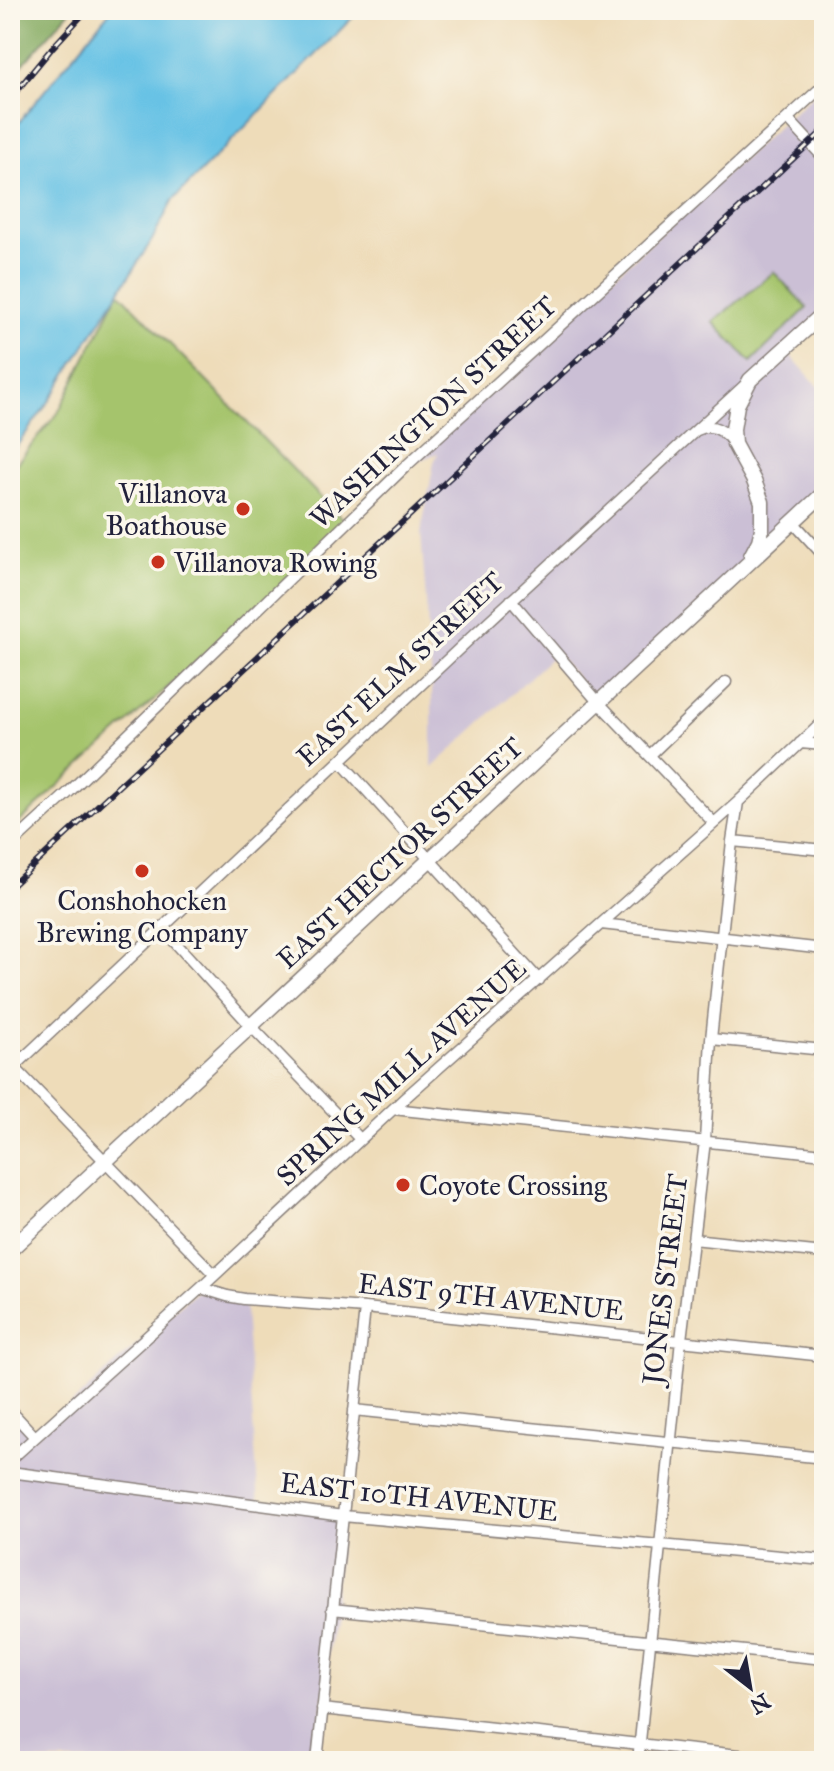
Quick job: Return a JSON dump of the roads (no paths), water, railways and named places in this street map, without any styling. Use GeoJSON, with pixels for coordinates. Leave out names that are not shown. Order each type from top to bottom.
{"type":"FeatureCollection","features":[{"type":"Feature","properties":{"kind":"main road","name":"EAST ELM STREET"},"geometry":{"type":"LineString","coordinates":[[750,380],[824,313]]}},
{"type":"Feature","properties":{"kind":"main road"},"geometry":{"type":"LineString","coordinates":[[731,581],[754,552],[763,520],[758,490],[734,444],[734,417],[750,380]]}},
{"type":"Feature","properties":{"kind":"main road","name":"EAST HECTOR STREET"},"geometry":{"type":"LineString","coordinates":[[10,1250],[824,493]]}},
{"type":"Feature","properties":{"kind":"main road"},"geometry":{"type":"LineString","coordinates":[[762,502],[774,517],[793,522]]}},
{"type":"Feature","properties":{"kind":"street","name":"WASHINGTON STREET"},"geometry":{"type":"LineString","coordinates":[[10,846],[406,466],[824,85]]}},
{"type":"Feature","properties":{"kind":"street"},"geometry":{"type":"LineString","coordinates":[[788,119],[824,158]]}},
{"type":"Feature","properties":{"kind":"street","name":"EAST ELM STREET"},"geometry":{"type":"LineString","coordinates":[[106,1160],[14,1067],[750,380]]}},
{"type":"Feature","properties":{"kind":"street"},"geometry":{"type":"LineString","coordinates":[[689,436],[711,426],[722,430],[734,444]]}},
{"type":"Feature","properties":{"kind":"street"},"geometry":{"type":"LineString","coordinates":[[793,522],[824,556]]}},
{"type":"Feature","properties":{"kind":"street"},"geometry":{"type":"LineString","coordinates":[[511,600],[599,703],[714,823]]}},
{"type":"Feature","properties":{"kind":"street"},"geometry":{"type":"LineString","coordinates":[[650,755],[726,682]]}},
{"type":"Feature","properties":{"kind":"street","name":"SPRING MILL AVENUE"},"geometry":{"type":"LineString","coordinates":[[10,1460],[393,1109],[738,802],[824,721]]}},
{"type":"Feature","properties":{"kind":"street"},"geometry":{"type":"LineString","coordinates":[[800,743],[824,745]]}},
{"type":"Feature","properties":{"kind":"street"},"geometry":{"type":"LineString","coordinates":[[340,761],[539,980]]}},
{"type":"Feature","properties":{"kind":"street","name":"JONES STREET"},"geometry":{"type":"LineString","coordinates":[[638,1761],[738,802]]}},
{"type":"Feature","properties":{"kind":"street"},"geometry":{"type":"LineString","coordinates":[[732,841],[824,850]]}},
{"type":"Feature","properties":{"kind":"street"},"geometry":{"type":"LineString","coordinates":[[601,924],[824,949]]}},
{"type":"Feature","properties":{"kind":"street"},"geometry":{"type":"LineString","coordinates":[[162,928],[360,1139]]}},
{"type":"Feature","properties":{"kind":"street"},"geometry":{"type":"LineString","coordinates":[[711,1039],[824,1050]]}},
{"type":"Feature","properties":{"kind":"street"},"geometry":{"type":"LineString","coordinates":[[393,1109],[824,1154]]}},
{"type":"Feature","properties":{"kind":"street"},"geometry":{"type":"LineString","coordinates":[[106,1160],[214,1274]]}},
{"type":"Feature","properties":{"kind":"street"},"geometry":{"type":"LineString","coordinates":[[693,1239],[824,1253]]}},
{"type":"Feature","properties":{"kind":"street","name":"EAST 9TH AVENUE"},"geometry":{"type":"LineString","coordinates":[[201,1288],[244,1299],[365,1308],[824,1356]]}},
{"type":"Feature","properties":{"kind":"street"},"geometry":{"type":"LineString","coordinates":[[317,1761],[365,1308]]}},
{"type":"Feature","properties":{"kind":"street"},"geometry":{"type":"LineString","coordinates":[[10,1410],[35,1437]]}},
{"type":"Feature","properties":{"kind":"street"},"geometry":{"type":"LineString","coordinates":[[354,1410],[824,1458]]}},
{"type":"Feature","properties":{"kind":"street","name":"EAST 10TH AVENUE"},"geometry":{"type":"LineString","coordinates":[[10,1472],[343,1516],[824,1560]]}},
{"type":"Feature","properties":{"kind":"street"},"geometry":{"type":"LineString","coordinates":[[332,1609],[824,1659]]}},
{"type":"Feature","properties":{"kind":"street"},"geometry":{"type":"LineString","coordinates":[[322,1709],[794,1761]]}},
{"type":"Feature","properties":{"kind":"water"},"geometry":{"type":"Polygon","coordinates":[[[111,10],[360,10],[173,200],[119,292],[48,403],[10,455],[10,134],[111,10]]]}},
{"type":"Feature","properties":{"kind":"railway"},"geometry":{"type":"LineString","coordinates":[[10,99],[87,10]]}},
{"type":"Feature","properties":{"kind":"railway"},"geometry":{"type":"LineString","coordinates":[[10,887],[824,130]]}},
{"type":"Feature","properties":{"kind":"place","name":"Villanova Boathouse"},"geometry":{"type":"Point","coordinates":[243,509]}},
{"type":"Feature","properties":{"kind":"place","name":"Villanova Rowing"},"geometry":{"type":"Point","coordinates":[158,562]}},
{"type":"Feature","properties":{"kind":"place","name":"Conshohocken Brewing Company"},"geometry":{"type":"Point","coordinates":[142,871]}},
{"type":"Feature","properties":{"kind":"place","name":"Coyote Crossing"},"geometry":{"type":"Point","coordinates":[403,1185]}}]}
